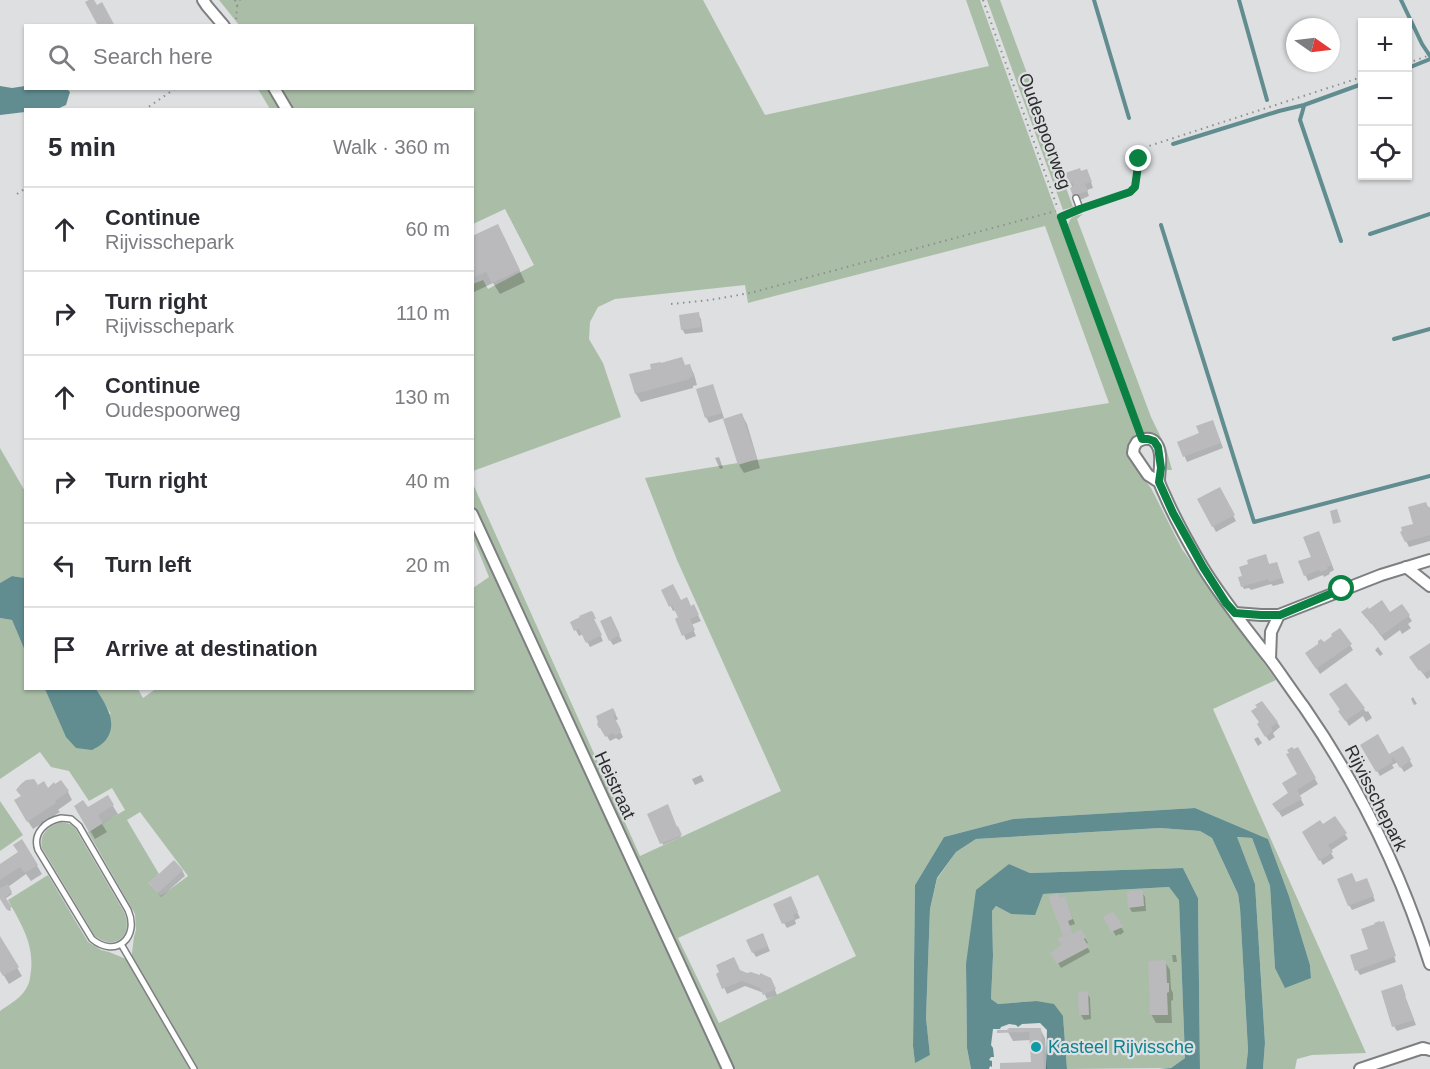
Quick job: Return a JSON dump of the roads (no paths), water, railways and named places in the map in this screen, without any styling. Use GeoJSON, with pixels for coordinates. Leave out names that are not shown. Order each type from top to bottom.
{"type":"FeatureCollection","features":[{"type":"Feature","properties":{"kind":"street"},"geometry":{"type":"LineString","coordinates":[[203,0],[222,24]]}},
{"type":"Feature","properties":{"kind":"street"},"geometry":{"type":"LineString","coordinates":[[275,90],[286,108]]}},
{"type":"Feature","properties":{"kind":"street","name":"Rijvisschepark"},"geometry":{"type":"LineString","coordinates":[[1159,482],[1148,475],[1133,453],[1137,442],[1142,439],[1154,441],[1158,447],[1161,468],[1159,482],[1173,513],[1203,567],[1226,603],[1270,660],[1330,746],[1367,810],[1406,896],[1430,964]]}},
{"type":"Feature","properties":{"kind":"street","name":"Heistraat"},"geometry":{"type":"LineString","coordinates":[[474,518],[728,1069]]}},
{"type":"Feature","properties":{"kind":"street"},"geometry":{"type":"LineString","coordinates":[[1235,613],[1280,615],[1342,589],[1430,560]]}},
{"type":"Feature","properties":{"kind":"street"},"geometry":{"type":"LineString","coordinates":[[1406,567],[1430,586]]}},
{"type":"Feature","properties":{"kind":"street"},"geometry":{"type":"LineString","coordinates":[[1270,660],[1271,632],[1280,615]]}},
{"type":"Feature","properties":{"kind":"street"},"geometry":{"type":"LineString","coordinates":[[1360,1069],[1428,1046]]}},
{"type":"Feature","properties":{"kind":"lane"},"geometry":{"type":"LineString","coordinates":[[1061,217],[1080,209],[1076,198]]}},
{"type":"Feature","properties":{"kind":"lane"},"geometry":{"type":"LineString","coordinates":[[66,818],[79,826],[131,915],[130,935],[121,944],[103,946],[87,933],[36,845],[40,830],[49,822],[66,818]]}},
{"type":"Feature","properties":{"kind":"lane"},"geometry":{"type":"LineString","coordinates":[[121,944],[194,1069]]}},
{"type":"Feature","properties":{"kind":"water"},"geometry":{"type":"Polygon","coordinates":[[[0,86],[12,88],[24,86],[24,90],[68,90],[70,92],[66,105],[59,108],[24,108],[24,112],[0,115],[0,86]]]}},
{"type":"Feature","properties":{"kind":"water"},"geometry":{"type":"Polygon","coordinates":[[[12,576],[24,578],[24,649],[12,620],[0,618],[0,583],[12,576]]]}},
{"type":"Feature","properties":{"kind":"water"},"geometry":{"type":"Polygon","coordinates":[[[45,690],[97,690],[110,715],[109,735],[104,742],[92,750],[76,748],[66,737],[45,690]]]}},
{"type":"Feature","properties":{"kind":"water"},"geometry":{"type":"Polygon","coordinates":[[[1195,808],[1268,839],[1289,896],[1310,965],[1311,978],[1285,988],[1275,968],[1270,886],[1252,838],[1237,837],[1255,884],[1265,1043],[1263,1069],[1246,1069],[1248,1050],[1238,894],[1212,838],[1200,831],[1160,828],[976,839],[956,852],[937,878],[930,909],[926,1018],[930,1055],[915,1063],[913,1046],[915,885],[944,837],[1013,819],[1195,808]]]}},
{"type":"Feature","properties":{"kind":"water"},"geometry":{"type":"Polygon","coordinates":[[[1009,864],[1030,873],[1183,868],[1198,898],[1200,1069],[1159,1069],[1171,1068],[1185,1058],[1179,900],[1169,887],[1043,894],[1035,915],[1011,914],[996,906],[992,911],[991,999],[998,1004],[1036,1001],[1054,1004],[1063,1016],[1067,1069],[1046,1069],[1047,1030],[1040,1023],[1022,1024],[1018,1027],[1009,1024],[1000,1029],[993,1029],[991,1045],[994,1057],[989,1060],[992,1061],[992,1067],[971,1069],[967,1048],[966,964],[976,890],[1009,864]]]}},
{"type":"Feature","properties":{"kind":"waterway"},"geometry":{"type":"LineString","coordinates":[[1094,0],[1129,118]]}},
{"type":"Feature","properties":{"kind":"waterway"},"geometry":{"type":"LineString","coordinates":[[1239,0],[1267,100]]}},
{"type":"Feature","properties":{"kind":"waterway"},"geometry":{"type":"LineString","coordinates":[[1401,0],[1430,56]]}},
{"type":"Feature","properties":{"kind":"waterway"},"geometry":{"type":"LineString","coordinates":[[1412,66],[1430,59]]}},
{"type":"Feature","properties":{"kind":"waterway"},"geometry":{"type":"LineString","coordinates":[[1173,144],[1304,105],[1358,85]]}},
{"type":"Feature","properties":{"kind":"waterway"},"geometry":{"type":"LineString","coordinates":[[1304,106],[1300,120],[1341,241]]}},
{"type":"Feature","properties":{"kind":"waterway"},"geometry":{"type":"LineString","coordinates":[[1370,234],[1430,214]]}},
{"type":"Feature","properties":{"kind":"waterway"},"geometry":{"type":"LineString","coordinates":[[1161,225],[1254,522],[1430,476]]}},
{"type":"Feature","properties":{"kind":"waterway"},"geometry":{"type":"LineString","coordinates":[[1394,339],[1430,329]]}},
{"type":"Feature","properties":{"kind":"place","name":"Kasteel Rijvissche"},"geometry":{"type":"Point","coordinates":[1036,1047]}}]}
